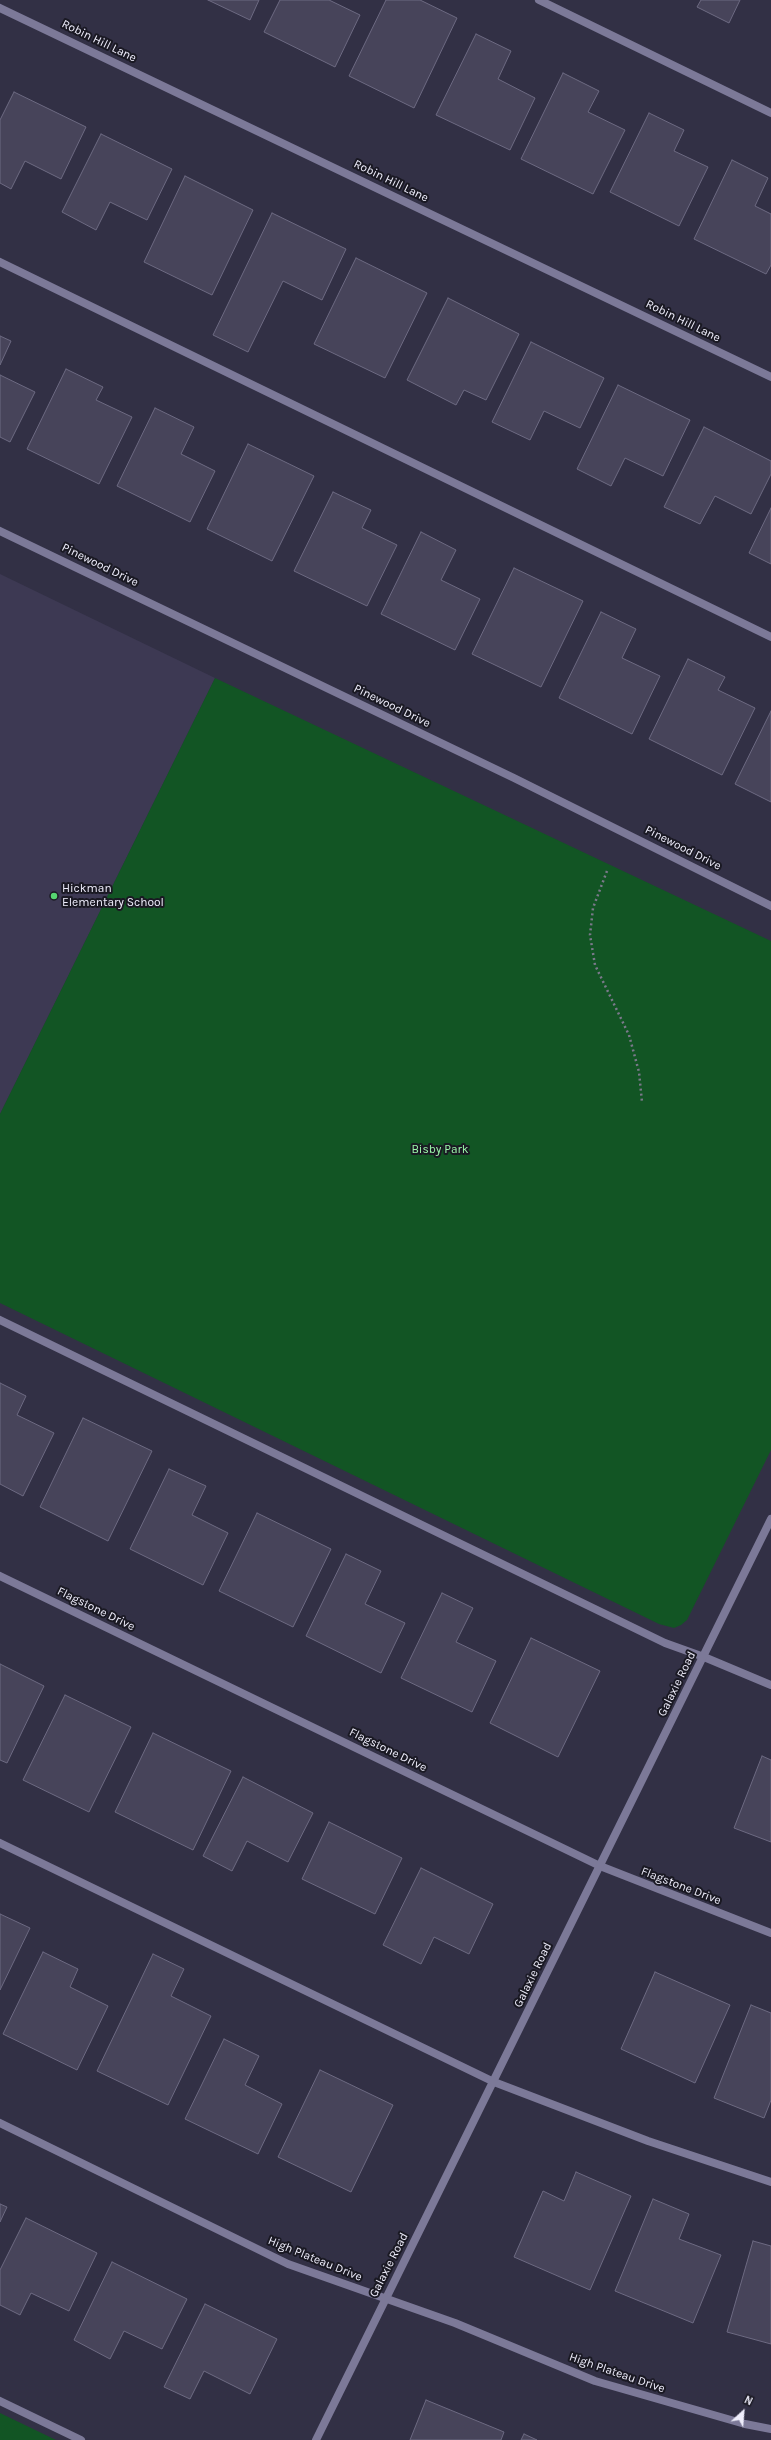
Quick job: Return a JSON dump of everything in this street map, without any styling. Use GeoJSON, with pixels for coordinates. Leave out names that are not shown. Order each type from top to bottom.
{"type":"FeatureCollection","features":[{"type":"Feature","properties":{"kind":"street"},"geometry":{"type":"LineString","coordinates":[[539,0],[771,113]]}},
{"type":"Feature","properties":{"kind":"street","name":"Robin Hill Lane"},"geometry":{"type":"LineString","coordinates":[[0,8],[771,377]]}},
{"type":"Feature","properties":{"kind":"street"},"geometry":{"type":"LineString","coordinates":[[0,262],[771,637]]}},
{"type":"Feature","properties":{"kind":"street","name":"Pinewood Drive"},"geometry":{"type":"LineString","coordinates":[[0,531],[514,778],[771,906]]}},
{"type":"Feature","properties":{"kind":"street"},"geometry":{"type":"LineString","coordinates":[[0,1320],[665,1643],[704,1656],[771,1685]]}},
{"type":"Feature","properties":{"kind":"street","name":"Galaxie Road"},"geometry":{"type":"LineString","coordinates":[[316,2440],[771,1519]]}},
{"type":"Feature","properties":{"kind":"street","name":"Flagstone Drive"},"geometry":{"type":"LineString","coordinates":[[0,1576],[600,1866],[771,1933]]}},
{"type":"Feature","properties":{"kind":"street"},"geometry":{"type":"LineString","coordinates":[[0,1842],[494,2082],[648,2141],[771,2182]]}},
{"type":"Feature","properties":{"kind":"street","name":"High Plateau Drive"},"geometry":{"type":"LineString","coordinates":[[0,2123],[288,2264],[455,2323],[595,2381],[771,2430]]}},
{"type":"Feature","properties":{"kind":"street"},"geometry":{"type":"LineString","coordinates":[[0,2401],[81,2440]]}},
{"type":"Feature","properties":{"kind":"path"},"geometry":{"type":"LineString","coordinates":[[607,871],[593,908],[590,935],[595,965],[628,1035],[639,1072],[642,1102]]}},
{"type":"Feature","properties":{"kind":"shaded area","name":"Hickman Elementary School"},"geometry":{"type":"Polygon","coordinates":[[[0,574],[215,678],[0,1114],[0,574]]]}},
{"type":"Feature","properties":{"kind":"green space","name":"Bisby Park"},"geometry":{"type":"Polygon","coordinates":[[[215,678],[771,941],[771,1450],[687,1620],[681,1625],[674,1628],[659,1624],[0,1303],[0,1114],[215,678]]]}},
{"type":"Feature","properties":{"kind":"green space"},"geometry":{"type":"Polygon","coordinates":[[[0,2413],[56,2440],[0,2440],[0,2413]]]}},
{"type":"Feature","properties":{"kind":"building"},"geometry":{"type":"Polygon","coordinates":[[[208,0],[259,0],[250,20],[208,0]]]}},
{"type":"Feature","properties":{"kind":"building"},"geometry":{"type":"Polygon","coordinates":[[[280,0],[329,0],[360,15],[335,67],[264,32],[280,0]]]}},
{"type":"Feature","properties":{"kind":"building"},"geometry":{"type":"Polygon","coordinates":[[[386,0],[420,0],[457,18],[414,108],[349,76],[386,0]]]}},
{"type":"Feature","properties":{"kind":"building"},"geometry":{"type":"Polygon","coordinates":[[[701,0],[740,0],[729,23],[697,7],[701,0]]]}},
{"type":"Feature","properties":{"kind":"building"},"geometry":{"type":"Polygon","coordinates":[[[476,34],[511,51],[498,79],[535,98],[510,150],[436,115],[476,34]]]}},
{"type":"Feature","properties":{"kind":"building"},"geometry":{"type":"Polygon","coordinates":[[[563,73],[599,91],[588,112],[625,130],[593,194],[521,159],[563,73]]]}},
{"type":"Feature","properties":{"kind":"building"},"geometry":{"type":"Polygon","coordinates":[[[14,92],[86,127],[61,179],[25,161],[11,189],[0,183],[0,120],[14,92]]]}},
{"type":"Feature","properties":{"kind":"building"},"geometry":{"type":"Polygon","coordinates":[[[649,113],[684,130],[674,151],[708,167],[679,226],[610,192],[649,113]]]}},
{"type":"Feature","properties":{"kind":"building"},"geometry":{"type":"Polygon","coordinates":[[[101,134],[172,169],[147,220],[110,202],[96,230],[62,212],[101,134]]]}},
{"type":"Feature","properties":{"kind":"building"},"geometry":{"type":"Polygon","coordinates":[[[732,160],[768,178],[755,206],[771,214],[771,265],[766,274],[694,239],[732,160]]]}},
{"type":"Feature","properties":{"kind":"building"},"geometry":{"type":"Polygon","coordinates":[[[185,176],[253,210],[212,295],[144,262],[185,176]]]}},
{"type":"Feature","properties":{"kind":"building"},"geometry":{"type":"Polygon","coordinates":[[[272,213],[346,249],[322,300],[283,281],[248,352],[213,335],[272,213]]]}},
{"type":"Feature","properties":{"kind":"building"},"geometry":{"type":"Polygon","coordinates":[[[356,258],[427,293],[385,378],[314,344],[356,258]]]}},
{"type":"Feature","properties":{"kind":"building"},"geometry":{"type":"Polygon","coordinates":[[[448,298],[519,334],[486,400],[464,390],[456,405],[407,380],[448,298]]]}},
{"type":"Feature","properties":{"kind":"building"},"geometry":{"type":"Polygon","coordinates":[[[0,336],[11,341],[0,365],[0,336]]]}},
{"type":"Feature","properties":{"kind":"building"},"geometry":{"type":"Polygon","coordinates":[[[531,342],[604,378],[580,428],[544,411],[530,440],[492,422],[531,342]]]}},
{"type":"Feature","properties":{"kind":"building"},"geometry":{"type":"Polygon","coordinates":[[[66,369],[103,387],[96,400],[132,417],[99,484],[27,449],[66,369]]]}},
{"type":"Feature","properties":{"kind":"building"},"geometry":{"type":"Polygon","coordinates":[[[0,375],[35,392],[10,442],[0,437],[0,375]]]}},
{"type":"Feature","properties":{"kind":"building"},"geometry":{"type":"Polygon","coordinates":[[[618,385],[690,420],[663,476],[625,458],[611,486],[577,469],[618,385]]]}},
{"type":"Feature","properties":{"kind":"building"},"geometry":{"type":"Polygon","coordinates":[[[155,408],[194,427],[181,454],[215,471],[190,522],[117,486],[155,408]]]}},
{"type":"Feature","properties":{"kind":"building"},"geometry":{"type":"Polygon","coordinates":[[[704,427],[771,461],[771,474],[751,514],[715,496],[700,524],[664,507],[704,427]]]}},
{"type":"Feature","properties":{"kind":"building"},"geometry":{"type":"Polygon","coordinates":[[[248,444],[314,476],[272,561],[207,529],[248,444]]]}},
{"type":"Feature","properties":{"kind":"building"},"geometry":{"type":"Polygon","coordinates":[[[333,492],[371,510],[362,528],[397,545],[367,606],[294,571],[333,492]]]}},
{"type":"Feature","properties":{"kind":"building"},"geometry":{"type":"Polygon","coordinates":[[[771,508],[771,564],[749,553],[771,508]]]}},
{"type":"Feature","properties":{"kind":"building"},"geometry":{"type":"Polygon","coordinates":[[[421,532],[456,550],[441,580],[480,599],[455,650],[381,614],[421,532]]]}},
{"type":"Feature","properties":{"kind":"building"},"geometry":{"type":"Polygon","coordinates":[[[514,568],[583,601],[541,687],[472,654],[514,568]]]}},
{"type":"Feature","properties":{"kind":"building"},"geometry":{"type":"Polygon","coordinates":[[[601,612],[636,629],[622,658],[660,676],[632,734],[559,698],[601,612]]]}},
{"type":"Feature","properties":{"kind":"building"},"geometry":{"type":"Polygon","coordinates":[[[688,659],[725,677],[718,690],[755,708],[722,775],[649,739],[688,659]]]}},
{"type":"Feature","properties":{"kind":"building"},"geometry":{"type":"Polygon","coordinates":[[[771,711],[771,802],[735,784],[771,711]]]}},
{"type":"Feature","properties":{"kind":"building"},"geometry":{"type":"Polygon","coordinates":[[[0,1383],[26,1396],[17,1415],[54,1433],[23,1496],[0,1484],[0,1383]]]}},
{"type":"Feature","properties":{"kind":"building"},"geometry":{"type":"Polygon","coordinates":[[[83,1418],[152,1451],[108,1541],[40,1507],[83,1418]]]}},
{"type":"Feature","properties":{"kind":"building"},"geometry":{"type":"Polygon","coordinates":[[[169,1469],[206,1486],[192,1515],[228,1533],[203,1585],[130,1549],[169,1469]]]}},
{"type":"Feature","properties":{"kind":"building"},"geometry":{"type":"Polygon","coordinates":[[[257,1513],[331,1549],[293,1627],[219,1591],[257,1513]]]}},
{"type":"Feature","properties":{"kind":"building"},"geometry":{"type":"Polygon","coordinates":[[[346,1554],[381,1571],[365,1604],[405,1623],[381,1673],[306,1636],[346,1554]]]}},
{"type":"Feature","properties":{"kind":"building"},"geometry":{"type":"Polygon","coordinates":[[[442,1593],[473,1608],[456,1642],[496,1661],[472,1712],[401,1678],[442,1593]]]}},
{"type":"Feature","properties":{"kind":"building"},"geometry":{"type":"Polygon","coordinates":[[[531,1638],[600,1671],[558,1757],[490,1723],[531,1638]]]}},
{"type":"Feature","properties":{"kind":"building"},"geometry":{"type":"Polygon","coordinates":[[[0,1664],[44,1686],[7,1763],[0,1760],[0,1664]]]}},
{"type":"Feature","properties":{"kind":"building"},"geometry":{"type":"Polygon","coordinates":[[[65,1695],[131,1727],[89,1812],[23,1780],[65,1695]]]}},
{"type":"Feature","properties":{"kind":"building"},"geometry":{"type":"Polygon","coordinates":[[[153,1733],[231,1771],[193,1850],[115,1812],[153,1733]]]}},
{"type":"Feature","properties":{"kind":"building"},"geometry":{"type":"Polygon","coordinates":[[[762,1756],[771,1760],[771,1842],[734,1828],[762,1756]]]}},
{"type":"Feature","properties":{"kind":"building"},"geometry":{"type":"Polygon","coordinates":[[[243,1777],[313,1813],[288,1862],[247,1841],[232,1871],[203,1856],[243,1777]]]}},
{"type":"Feature","properties":{"kind":"building"},"geometry":{"type":"Polygon","coordinates":[[[329,1822],[402,1858],[375,1914],[302,1879],[329,1822]]]}},
{"type":"Feature","properties":{"kind":"building"},"geometry":{"type":"Polygon","coordinates":[[[421,1868],[493,1904],[469,1954],[434,1937],[421,1964],[383,1945],[421,1868]]]}},
{"type":"Feature","properties":{"kind":"building"},"geometry":{"type":"Polygon","coordinates":[[[0,1914],[30,1928],[0,1990],[0,1914]]]}},
{"type":"Feature","properties":{"kind":"building"},"geometry":{"type":"Polygon","coordinates":[[[43,1952],[78,1969],[70,1987],[108,2006],[77,2070],[3,2034],[43,1952]]]}},
{"type":"Feature","properties":{"kind":"building"},"geometry":{"type":"Polygon","coordinates":[[[153,1954],[184,1969],[171,1996],[211,2016],[168,2105],[97,2071],[153,1954]]]}},
{"type":"Feature","properties":{"kind":"building"},"geometry":{"type":"Polygon","coordinates":[[[655,1972],[730,2005],[695,2083],[621,2049],[655,1972]]]}},
{"type":"Feature","properties":{"kind":"building"},"geometry":{"type":"Polygon","coordinates":[[[751,2005],[771,2013],[771,2100],[764,2118],[714,2098],[751,2005]]]}},
{"type":"Feature","properties":{"kind":"building"},"geometry":{"type":"Polygon","coordinates":[[[224,2039],[259,2056],[245,2085],[282,2104],[258,2154],[185,2119],[224,2039]]]}},
{"type":"Feature","properties":{"kind":"building"},"geometry":{"type":"Polygon","coordinates":[[[320,2070],[393,2105],[351,2192],[278,2157],[320,2070]]]}},
{"type":"Feature","properties":{"kind":"building"},"geometry":{"type":"Polygon","coordinates":[[[576,2172],[631,2196],[590,2290],[514,2257],[543,2191],[564,2201],[576,2172]]]}},
{"type":"Feature","properties":{"kind":"building"},"geometry":{"type":"Polygon","coordinates":[[[653,2199],[689,2214],[679,2239],[721,2255],[693,2323],[615,2291],[653,2199]]]}},
{"type":"Feature","properties":{"kind":"building"},"geometry":{"type":"Polygon","coordinates":[[[0,2204],[7,2207],[0,2222],[0,2204]]]}},
{"type":"Feature","properties":{"kind":"building"},"geometry":{"type":"Polygon","coordinates":[[[26,2218],[97,2253],[69,2311],[31,2293],[20,2315],[0,2305],[0,2270],[26,2218]]]}},
{"type":"Feature","properties":{"kind":"building"},"geometry":{"type":"Polygon","coordinates":[[[753,2241],[771,2246],[771,2344],[727,2332],[753,2241]]]}},
{"type":"Feature","properties":{"kind":"building"},"geometry":{"type":"Polygon","coordinates":[[[112,2262],[187,2299],[162,2349],[124,2331],[110,2359],[74,2340],[112,2262]]]}},
{"type":"Feature","properties":{"kind":"building"},"geometry":{"type":"Polygon","coordinates":[[[205,2304],[277,2339],[250,2394],[204,2371],[190,2399],[164,2387],[205,2304]]]}},
{"type":"Feature","properties":{"kind":"building"},"geometry":{"type":"Polygon","coordinates":[[[426,2400],[504,2432],[501,2440],[410,2440],[426,2400]]]}},
{"type":"Feature","properties":{"kind":"building"},"geometry":{"type":"Polygon","coordinates":[[[524,2434],[537,2440],[521,2440],[524,2434]]]}},
{"type":"Feature","properties":{"kind":"place","name":"Hickman Elementary School"},"geometry":{"type":"Point","coordinates":[54,896]}}]}
